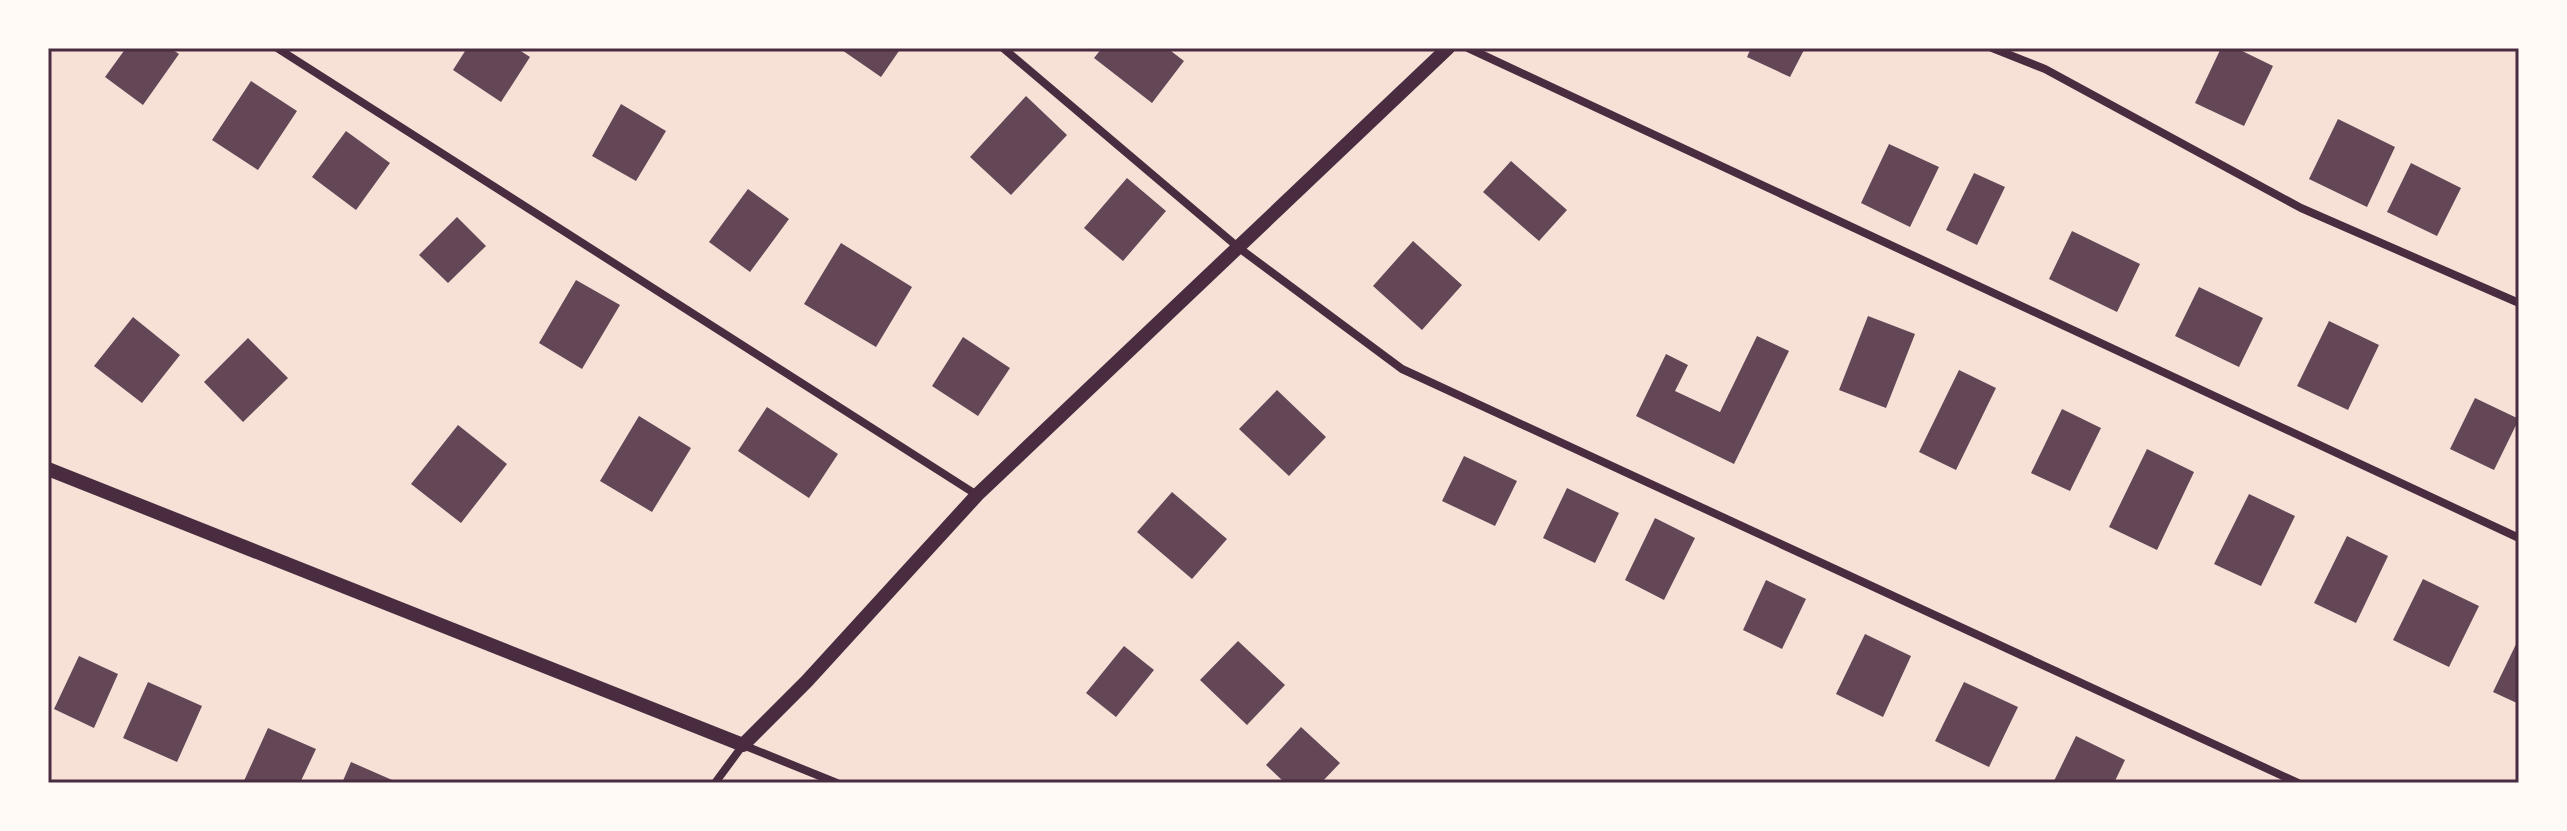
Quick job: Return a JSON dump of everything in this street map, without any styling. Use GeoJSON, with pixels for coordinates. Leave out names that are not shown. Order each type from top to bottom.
{"type":"FeatureCollection","features":[{"type":"Feature","properties":{"kind":"street"},"geometry":{"type":"LineString","coordinates":[[277,48],[977,495]]}},
{"type":"Feature","properties":{"kind":"street"},"geometry":{"type":"LineString","coordinates":[[1003,48],[1239,248],[1402,369],[2298,783]]}},
{"type":"Feature","properties":{"kind":"street"},"geometry":{"type":"LineString","coordinates":[[715,783],[743,745],[807,681],[977,495],[1448,48]]}},
{"type":"Feature","properties":{"kind":"street"},"geometry":{"type":"LineString","coordinates":[[1468,48],[2519,538]]}},
{"type":"Feature","properties":{"kind":"street"},"geometry":{"type":"LineString","coordinates":[[1992,48],[2045,69],[2301,208],[2519,303]]}},
{"type":"Feature","properties":{"kind":"street"},"geometry":{"type":"LineString","coordinates":[[48,469],[837,783]]}},
{"type":"Feature","properties":{"kind":"building"},"geometry":{"type":"Polygon","coordinates":[[[126,48],[170,48],[179,54],[143,105],[105,77],[126,48]]]}},
{"type":"Feature","properties":{"kind":"building"},"geometry":{"type":"Polygon","coordinates":[[[467,48],[516,48],[530,57],[501,102],[453,70],[467,48]]]}},
{"type":"Feature","properties":{"kind":"building"},"geometry":{"type":"Polygon","coordinates":[[[839,48],[901,48],[881,77],[839,48]]]}},
{"type":"Feature","properties":{"kind":"building"},"geometry":{"type":"Polygon","coordinates":[[[1102,48],[1167,48],[1184,61],[1152,103],[1094,58],[1102,48]]]}},
{"type":"Feature","properties":{"kind":"building"},"geometry":{"type":"Polygon","coordinates":[[[1751,48],[1805,48],[1790,77],[1747,57],[1751,48]]]}},
{"type":"Feature","properties":{"kind":"building"},"geometry":{"type":"Polygon","coordinates":[[[2221,48],[2236,48],[2273,66],[2244,126],[2195,103],[2221,48]]]}},
{"type":"Feature","properties":{"kind":"building"},"geometry":{"type":"Polygon","coordinates":[[[251,81],[297,111],[258,170],[212,140],[251,81]]]}},
{"type":"Feature","properties":{"kind":"building"},"geometry":{"type":"Polygon","coordinates":[[[1026,96],[1067,135],[1011,195],[970,157],[1026,96]]]}},
{"type":"Feature","properties":{"kind":"building"},"geometry":{"type":"Polygon","coordinates":[[[621,104],[666,131],[636,181],[592,156],[621,104]]]}},
{"type":"Feature","properties":{"kind":"building"},"geometry":{"type":"Polygon","coordinates":[[[2338,119],[2395,147],[2367,207],[2309,179],[2338,119]]]}},
{"type":"Feature","properties":{"kind":"building"},"geometry":{"type":"Polygon","coordinates":[[[346,131],[390,163],[356,210],[312,177],[346,131]]]}},
{"type":"Feature","properties":{"kind":"building"},"geometry":{"type":"Polygon","coordinates":[[[1889,144],[1939,167],[1910,227],[1861,203],[1889,144]]]}},
{"type":"Feature","properties":{"kind":"building"},"geometry":{"type":"Polygon","coordinates":[[[1511,161],[1567,210],[1539,241],[1483,192],[1511,161]]]}},
{"type":"Feature","properties":{"kind":"building"},"geometry":{"type":"Polygon","coordinates":[[[2411,163],[2461,188],[2437,236],[2387,212],[2411,163]]]}},
{"type":"Feature","properties":{"kind":"building"},"geometry":{"type":"Polygon","coordinates":[[[1974,173],[2005,187],[1977,245],[1946,230],[1974,173]]]}},
{"type":"Feature","properties":{"kind":"building"},"geometry":{"type":"Polygon","coordinates":[[[1127,178],[1166,211],[1123,261],[1084,228],[1127,178]]]}},
{"type":"Feature","properties":{"kind":"building"},"geometry":{"type":"Polygon","coordinates":[[[748,189],[789,219],[750,272],[709,242],[748,189]]]}},
{"type":"Feature","properties":{"kind":"building"},"geometry":{"type":"Polygon","coordinates":[[[457,217],[486,246],[448,283],[419,255],[457,217]]]}},
{"type":"Feature","properties":{"kind":"building"},"geometry":{"type":"Polygon","coordinates":[[[2072,231],[2140,264],[2117,312],[2049,279],[2072,231]]]}},
{"type":"Feature","properties":{"kind":"building"},"geometry":{"type":"Polygon","coordinates":[[[1413,241],[1462,285],[1422,330],[1373,286],[1413,241]]]}},
{"type":"Feature","properties":{"kind":"building"},"geometry":{"type":"Polygon","coordinates":[[[841,243],[912,287],[876,347],[804,304],[841,243]]]}},
{"type":"Feature","properties":{"kind":"building"},"geometry":{"type":"Polygon","coordinates":[[[576,280],[620,305],[582,369],[539,343],[576,280]]]}},
{"type":"Feature","properties":{"kind":"building"},"geometry":{"type":"Polygon","coordinates":[[[2199,287],[2263,318],[2239,367],[2175,336],[2199,287]]]}},
{"type":"Feature","properties":{"kind":"building"},"geometry":{"type":"Polygon","coordinates":[[[1868,316],[1915,334],[1886,408],[1839,390],[1868,316]]]}},
{"type":"Feature","properties":{"kind":"building"},"geometry":{"type":"Polygon","coordinates":[[[133,317],[180,355],[142,403],[94,366],[133,317]]]}},
{"type":"Feature","properties":{"kind":"building"},"geometry":{"type":"Polygon","coordinates":[[[2329,321],[2379,345],[2348,410],[2297,386],[2329,321]]]}},
{"type":"Feature","properties":{"kind":"building"},"geometry":{"type":"Polygon","coordinates":[[[1757,336],[1789,351],[1734,464],[1636,416],[1666,354],[1688,365],[1675,391],[1720,412],[1757,336]]]}},
{"type":"Feature","properties":{"kind":"building"},"geometry":{"type":"Polygon","coordinates":[[[963,337],[1010,368],[978,416],[932,386],[963,337]]]}},
{"type":"Feature","properties":{"kind":"building"},"geometry":{"type":"Polygon","coordinates":[[[248,338],[288,378],[243,422],[204,382],[248,338]]]}},
{"type":"Feature","properties":{"kind":"building"},"geometry":{"type":"Polygon","coordinates":[[[1959,370],[1996,388],[1956,470],[1919,452],[1959,370]]]}},
{"type":"Feature","properties":{"kind":"building"},"geometry":{"type":"Polygon","coordinates":[[[1277,390],[1326,437],[1289,476],[1239,429],[1277,390]]]}},
{"type":"Feature","properties":{"kind":"building"},"geometry":{"type":"Polygon","coordinates":[[[2475,398],[2519,419],[2494,470],[2450,449],[2475,398]]]}},
{"type":"Feature","properties":{"kind":"building"},"geometry":{"type":"Polygon","coordinates":[[[767,407],[838,454],[809,498],[738,451],[767,407]]]}},
{"type":"Feature","properties":{"kind":"building"},"geometry":{"type":"Polygon","coordinates":[[[2062,409],[2101,428],[2070,491],[2031,473],[2062,409]]]}},
{"type":"Feature","properties":{"kind":"building"},"geometry":{"type":"Polygon","coordinates":[[[639,416],[691,448],[652,512],[600,481],[639,416]]]}},
{"type":"Feature","properties":{"kind":"building"},"geometry":{"type":"Polygon","coordinates":[[[458,425],[507,464],[461,523],[411,484],[458,425]]]}},
{"type":"Feature","properties":{"kind":"building"},"geometry":{"type":"Polygon","coordinates":[[[2147,449],[2194,472],[2157,550],[2109,527],[2147,449]]]}},
{"type":"Feature","properties":{"kind":"building"},"geometry":{"type":"Polygon","coordinates":[[[1464,456],[1517,481],[1495,526],[1442,501],[1464,456]]]}},
{"type":"Feature","properties":{"kind":"building"},"geometry":{"type":"Polygon","coordinates":[[[1567,488],[1619,513],[1595,563],[1543,538],[1567,488]]]}},
{"type":"Feature","properties":{"kind":"building"},"geometry":{"type":"Polygon","coordinates":[[[1172,492],[1227,539],[1192,579],[1137,532],[1172,492]]]}},
{"type":"Feature","properties":{"kind":"building"},"geometry":{"type":"Polygon","coordinates":[[[2249,494],[2295,516],[2261,586],[2214,564],[2249,494]]]}},
{"type":"Feature","properties":{"kind":"building"},"geometry":{"type":"Polygon","coordinates":[[[1655,518],[1695,538],[1664,600],[1625,580],[1655,518]]]}},
{"type":"Feature","properties":{"kind":"building"},"geometry":{"type":"Polygon","coordinates":[[[2347,536],[2388,556],[2356,623],[2314,603],[2347,536]]]}},
{"type":"Feature","properties":{"kind":"building"},"geometry":{"type":"Polygon","coordinates":[[[2423,579],[2479,606],[2449,667],[2393,640],[2423,579]]]}},
{"type":"Feature","properties":{"kind":"building"},"geometry":{"type":"Polygon","coordinates":[[[1766,580],[1806,599],[1782,649],[1743,630],[1766,580]]]}},
{"type":"Feature","properties":{"kind":"building"},"geometry":{"type":"Polygon","coordinates":[[[1865,634],[1911,656],[1883,717],[1836,694],[1865,634]]]}},
{"type":"Feature","properties":{"kind":"building"},"geometry":{"type":"Polygon","coordinates":[[[2519,638],[2519,704],[2493,692],[2519,638]]]}},
{"type":"Feature","properties":{"kind":"building"},"geometry":{"type":"Polygon","coordinates":[[[1238,641],[1285,685],[1247,725],[1200,680],[1238,641]]]}},
{"type":"Feature","properties":{"kind":"building"},"geometry":{"type":"Polygon","coordinates":[[[1124,646],[1154,670],[1116,717],[1086,693],[1124,646]]]}},
{"type":"Feature","properties":{"kind":"building"},"geometry":{"type":"Polygon","coordinates":[[[79,656],[118,674],[94,728],[54,709],[79,656]]]}},
{"type":"Feature","properties":{"kind":"building"},"geometry":{"type":"Polygon","coordinates":[[[148,682],[202,706],[177,762],[123,738],[148,682]]]}},
{"type":"Feature","properties":{"kind":"building"},"geometry":{"type":"Polygon","coordinates":[[[1964,682],[2018,707],[1989,767],[1935,741],[1964,682]]]}},
{"type":"Feature","properties":{"kind":"building"},"geometry":{"type":"Polygon","coordinates":[[[1301,727],[1340,763],[1321,783],[1285,783],[1266,765],[1301,727]]]}},
{"type":"Feature","properties":{"kind":"building"},"geometry":{"type":"Polygon","coordinates":[[[268,728],[316,749],[300,783],[243,783],[268,728]]]}},
{"type":"Feature","properties":{"kind":"building"},"geometry":{"type":"Polygon","coordinates":[[[2076,736],[2125,760],[2114,783],[2053,783],[2076,736]]]}},
{"type":"Feature","properties":{"kind":"building"},"geometry":{"type":"Polygon","coordinates":[[[351,762],[399,783],[342,783],[351,762]]]}}]}
